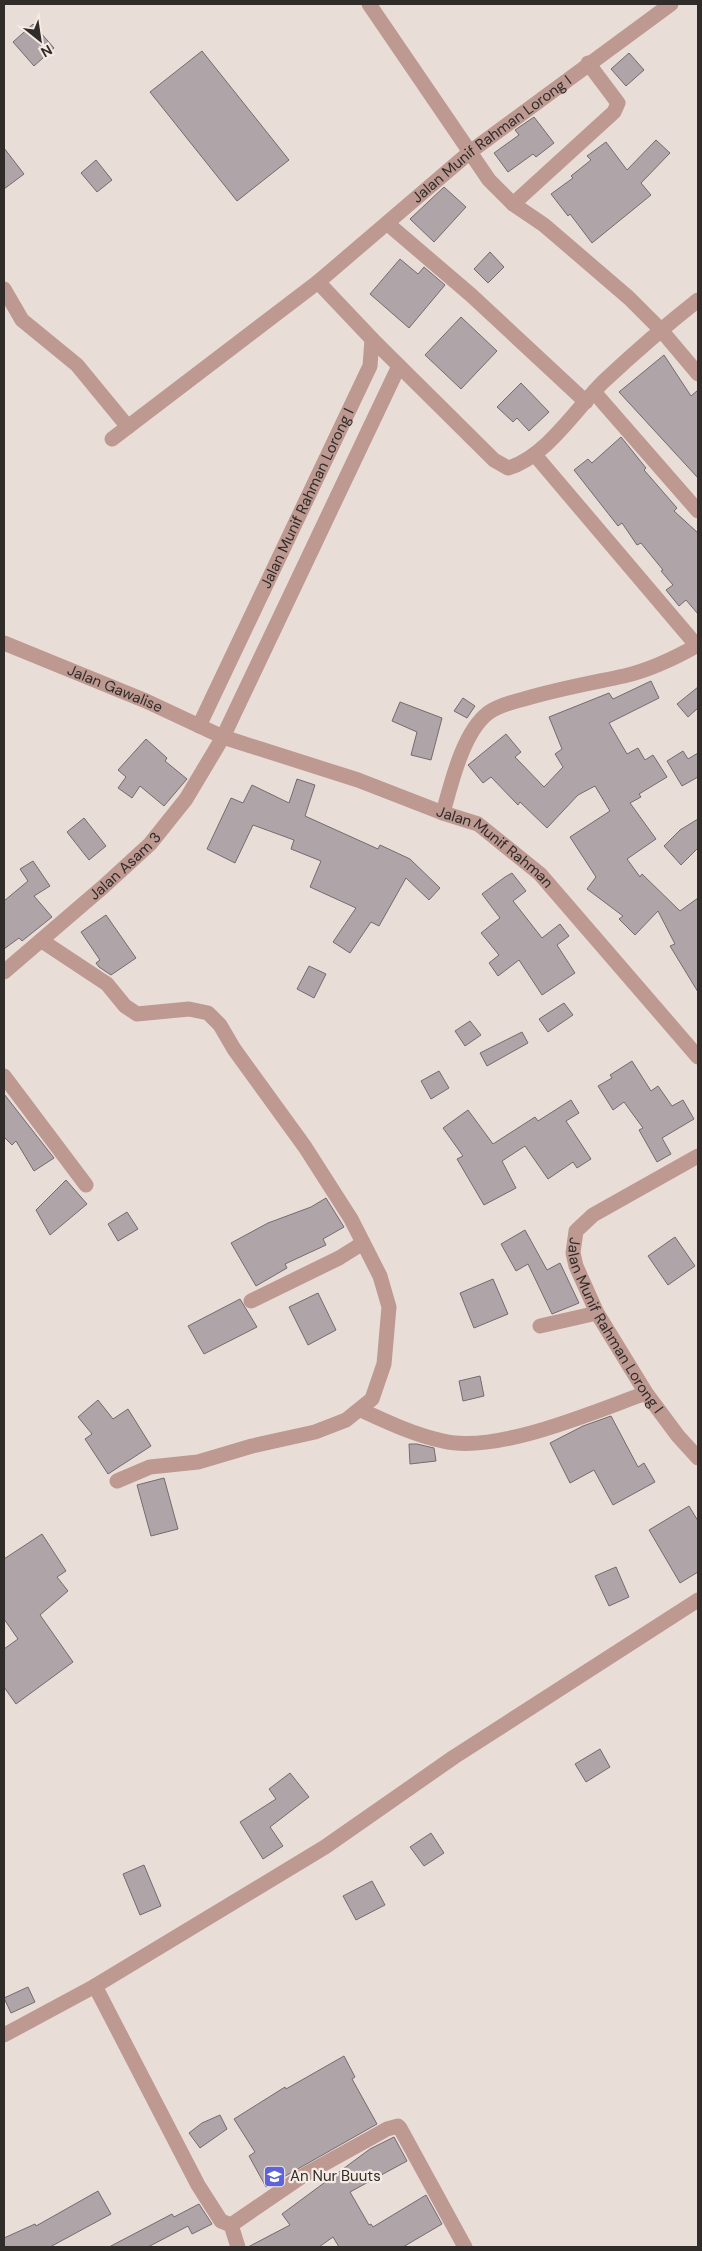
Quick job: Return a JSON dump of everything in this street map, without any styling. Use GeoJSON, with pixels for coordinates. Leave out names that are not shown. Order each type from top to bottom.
{"type":"FeatureCollection","features":[{"type":"Feature","properties":{"kind":"street"},"geometry":{"type":"LineString","coordinates":[[369,4],[489,180],[512,204],[544,225],[629,298],[661,330],[698,374]]}},
{"type":"Feature","properties":{"kind":"street","name":"Jalan Munif Rahman Lorong I"},"geometry":{"type":"LineString","coordinates":[[112,439],[318,282],[470,152],[588,63],[671,4]]}},
{"type":"Feature","properties":{"kind":"street"},"geometry":{"type":"LineString","coordinates":[[512,204],[580,145],[614,112],[618,103],[588,63]]}},
{"type":"Feature","properties":{"kind":"street"},"geometry":{"type":"LineString","coordinates":[[388,224],[590,397],[698,511]]}},
{"type":"Feature","properties":{"kind":"street"},"geometry":{"type":"LineString","coordinates":[[318,282],[372,339],[494,460],[508,468],[518,465],[535,455],[590,397],[661,330],[698,300]]}},
{"type":"Feature","properties":{"kind":"street"},"geometry":{"type":"LineString","coordinates":[[4,289],[22,320],[77,365],[128,427]]}},
{"type":"Feature","properties":{"kind":"street","name":"Jalan Munif Rahman Lorong I"},"geometry":{"type":"LineString","coordinates":[[199,726],[370,366],[372,339]]}},
{"type":"Feature","properties":{"kind":"street","name":"Jalan Asam 3"},"geometry":{"type":"LineString","coordinates":[[4,972],[42,941],[150,844],[186,799],[224,737],[399,366]]}},
{"type":"Feature","properties":{"kind":"street"},"geometry":{"type":"LineString","coordinates":[[443,813],[469,738],[488,714],[509,703],[554,690],[627,675],[673,659],[698,646],[535,455]]}},
{"type":"Feature","properties":{"kind":"street","name":"Jalan Gawalise"},"geometry":{"type":"LineString","coordinates":[[4,644],[146,701],[224,737]]}},
{"type":"Feature","properties":{"kind":"street","name":"Jalan Munif Rahman"},"geometry":{"type":"LineString","coordinates":[[224,737],[358,780],[443,813],[478,824],[540,874],[698,1057]]}},
{"type":"Feature","properties":{"kind":"street"},"geometry":{"type":"LineString","coordinates":[[42,941],[107,984],[125,1006],[137,1014],[189,1009],[208,1013],[220,1025],[234,1049],[305,1147],[351,1219],[380,1276],[388,1307],[384,1364],[372,1399],[361,1410],[346,1420],[315,1432],[252,1446],[198,1462],[150,1467],[117,1481]]}},
{"type":"Feature","properties":{"kind":"street"},"geometry":{"type":"LineString","coordinates":[[4,1076],[86,1185]]}},
{"type":"Feature","properties":{"kind":"street","name":"Jalan Munif Rahman Lorong I"},"geometry":{"type":"LineString","coordinates":[[698,1156],[593,1216],[576,1231],[573,1253],[576,1266],[597,1312],[646,1393],[678,1436],[698,1458]]}},
{"type":"Feature","properties":{"kind":"street"},"geometry":{"type":"LineString","coordinates":[[251,1301],[339,1258],[363,1243]]}},
{"type":"Feature","properties":{"kind":"street"},"geometry":{"type":"LineString","coordinates":[[540,1326],[597,1312]]}},
{"type":"Feature","properties":{"kind":"street"},"geometry":{"type":"LineString","coordinates":[[361,1410],[443,1441],[464,1444],[497,1442],[559,1424],[646,1393]]}},
{"type":"Feature","properties":{"kind":"street"},"geometry":{"type":"LineString","coordinates":[[4,2035],[96,1986],[325,1846],[454,1757],[698,1600]]}},
{"type":"Feature","properties":{"kind":"street"},"geometry":{"type":"LineString","coordinates":[[96,1986],[198,2185],[221,2221],[231,2225]]}},
{"type":"Feature","properties":{"kind":"street"},"geometry":{"type":"LineString","coordinates":[[231,2225],[304,2175],[388,2129],[398,2126],[465,2247]]}},
{"type":"Feature","properties":{"kind":"street"},"geometry":{"type":"LineString","coordinates":[[231,2225],[238,2247]]}},
{"type":"Feature","properties":{"kind":"building"},"geometry":{"type":"Polygon","coordinates":[[[33,24],[54,48],[34,66],[13,42],[33,24]]]}},
{"type":"Feature","properties":{"kind":"building"},"geometry":{"type":"Polygon","coordinates":[[[202,51],[289,160],[237,201],[150,92],[202,51]]]}},
{"type":"Feature","properties":{"kind":"building"},"geometry":{"type":"Polygon","coordinates":[[[629,53],[644,70],[626,86],[611,69],[629,53]]]}},
{"type":"Feature","properties":{"kind":"building"},"geometry":{"type":"Polygon","coordinates":[[[534,117],[554,143],[536,157],[533,154],[508,172],[494,153],[519,135],[515,130],[534,117]]]}},
{"type":"Feature","properties":{"kind":"building"},"geometry":{"type":"Polygon","coordinates":[[[656,140],[670,153],[641,183],[651,195],[592,243],[570,214],[568,216],[551,194],[573,178],[571,176],[591,160],[587,156],[606,142],[627,170],[656,140]]]}},
{"type":"Feature","properties":{"kind":"building"},"geometry":{"type":"Polygon","coordinates":[[[4,148],[24,174],[4,189],[4,148]]]}},
{"type":"Feature","properties":{"kind":"building"},"geometry":{"type":"Polygon","coordinates":[[[96,160],[112,180],[97,192],[81,173],[96,160]]]}},
{"type":"Feature","properties":{"kind":"building"},"geometry":{"type":"Polygon","coordinates":[[[444,187],[466,207],[434,242],[410,219],[444,187]]]}},
{"type":"Feature","properties":{"kind":"building"},"geometry":{"type":"Polygon","coordinates":[[[490,252],[504,267],[488,283],[474,269],[490,252]]]}},
{"type":"Feature","properties":{"kind":"building"},"geometry":{"type":"Polygon","coordinates":[[[400,259],[418,274],[424,267],[445,285],[409,328],[370,294],[400,259]]]}},
{"type":"Feature","properties":{"kind":"building"},"geometry":{"type":"Polygon","coordinates":[[[461,317],[497,351],[461,389],[425,355],[461,317]]]}},
{"type":"Feature","properties":{"kind":"building"},"geometry":{"type":"Polygon","coordinates":[[[664,355],[691,396],[698,390],[698,478],[619,392],[664,355]]]}},
{"type":"Feature","properties":{"kind":"building"},"geometry":{"type":"Polygon","coordinates":[[[521,383],[549,412],[529,431],[517,418],[513,422],[497,407],[521,383]]]}},
{"type":"Feature","properties":{"kind":"building"},"geometry":{"type":"Polygon","coordinates":[[[621,437],[646,468],[644,470],[677,508],[674,511],[698,533],[698,614],[686,600],[679,606],[666,590],[673,585],[661,571],[663,570],[641,543],[637,545],[622,523],[618,526],[574,470],[588,459],[592,463],[621,437]]]}},
{"type":"Feature","properties":{"kind":"building"},"geometry":{"type":"Polygon","coordinates":[[[651,681],[659,698],[609,723],[627,754],[638,748],[645,760],[653,755],[667,777],[639,794],[641,797],[630,803],[656,839],[627,859],[640,877],[642,874],[680,911],[698,898],[698,992],[670,946],[675,944],[658,911],[635,935],[619,919],[623,916],[587,889],[596,877],[570,837],[610,811],[595,786],[578,795],[547,828],[520,802],[518,805],[491,777],[483,783],[468,765],[506,734],[521,752],[515,757],[544,787],[563,767],[555,754],[562,749],[549,717],[609,693],[613,699],[651,681]]]}},
{"type":"Feature","properties":{"kind":"building"},"geometry":{"type":"Polygon","coordinates":[[[698,687],[698,708],[688,717],[677,704],[698,687]]]}},
{"type":"Feature","properties":{"kind":"building"},"geometry":{"type":"Polygon","coordinates":[[[463,698],[475,706],[467,718],[454,711],[463,698]]]}},
{"type":"Feature","properties":{"kind":"building"},"geometry":{"type":"Polygon","coordinates":[[[400,702],[442,718],[431,760],[411,755],[417,732],[392,721],[400,702]]]}},
{"type":"Feature","properties":{"kind":"building"},"geometry":{"type":"Polygon","coordinates":[[[146,739],[167,758],[165,761],[187,779],[164,806],[140,786],[132,798],[118,788],[126,777],[118,770],[146,739]]]}},
{"type":"Feature","properties":{"kind":"building"},"geometry":{"type":"Polygon","coordinates":[[[683,751],[688,759],[698,753],[698,777],[682,786],[667,761],[683,751]]]}},
{"type":"Feature","properties":{"kind":"building"},"geometry":{"type":"Polygon","coordinates":[[[297,779],[315,785],[305,816],[378,849],[380,845],[410,859],[440,888],[429,900],[406,878],[379,926],[371,922],[350,953],[333,942],[356,908],[310,887],[321,861],[291,849],[294,840],[253,825],[235,863],[207,849],[231,798],[243,803],[252,785],[289,803],[297,779]]]}},
{"type":"Feature","properties":{"kind":"building"},"geometry":{"type":"Polygon","coordinates":[[[84,818],[106,846],[89,860],[67,832],[84,818]]]}},
{"type":"Feature","properties":{"kind":"building"},"geometry":{"type":"Polygon","coordinates":[[[698,819],[698,848],[681,865],[664,846],[680,830],[698,819]]]}},
{"type":"Feature","properties":{"kind":"building"},"geometry":{"type":"Polygon","coordinates":[[[33,861],[50,886],[34,896],[52,917],[22,941],[19,938],[4,949],[4,901],[28,881],[20,869],[33,861]]]}},
{"type":"Feature","properties":{"kind":"building"},"geometry":{"type":"Polygon","coordinates":[[[512,873],[526,891],[513,901],[542,938],[560,924],[569,936],[557,945],[575,973],[542,995],[519,960],[498,976],[489,963],[499,955],[481,933],[500,918],[482,894],[512,873]]]}},
{"type":"Feature","properties":{"kind":"building"},"geometry":{"type":"Polygon","coordinates":[[[106,915],[136,958],[111,975],[96,963],[100,960],[81,932],[106,915]]]}},
{"type":"Feature","properties":{"kind":"building"},"geometry":{"type":"Polygon","coordinates":[[[309,966],[326,974],[314,998],[297,989],[309,966]]]}},
{"type":"Feature","properties":{"kind":"building"},"geometry":{"type":"Polygon","coordinates":[[[564,1003],[573,1015],[548,1032],[539,1019],[564,1003]]]}},
{"type":"Feature","properties":{"kind":"building"},"geometry":{"type":"Polygon","coordinates":[[[470,1021],[481,1035],[465,1046],[455,1031],[470,1021]]]}},
{"type":"Feature","properties":{"kind":"building"},"geometry":{"type":"Polygon","coordinates":[[[522,1032],[528,1043],[487,1066],[480,1053],[522,1032]]]}},
{"type":"Feature","properties":{"kind":"building"},"geometry":{"type":"Polygon","coordinates":[[[632,1061],[651,1091],[658,1086],[672,1106],[683,1100],[694,1119],[662,1138],[671,1154],[657,1162],[639,1130],[643,1128],[624,1102],[613,1110],[598,1086],[612,1078],[610,1075],[632,1061]]]}},
{"type":"Feature","properties":{"kind":"building"},"geometry":{"type":"Polygon","coordinates":[[[439,1071],[449,1088],[431,1099],[421,1081],[439,1071]]]}},
{"type":"Feature","properties":{"kind":"building"},"geometry":{"type":"Polygon","coordinates":[[[4,1094],[54,1158],[34,1171],[16,1141],[12,1145],[4,1137],[4,1094]]]}},
{"type":"Feature","properties":{"kind":"building"},"geometry":{"type":"Polygon","coordinates":[[[571,1100],[579,1113],[566,1121],[591,1159],[577,1168],[573,1162],[548,1179],[525,1146],[502,1161],[516,1188],[484,1205],[457,1159],[463,1156],[443,1128],[468,1110],[493,1144],[535,1117],[538,1121],[571,1100]]]}},
{"type":"Feature","properties":{"kind":"building"},"geometry":{"type":"Polygon","coordinates":[[[66,1180],[87,1204],[50,1235],[36,1210],[66,1180]]]}},
{"type":"Feature","properties":{"kind":"building"},"geometry":{"type":"Polygon","coordinates":[[[326,1198],[344,1227],[323,1239],[326,1245],[285,1264],[287,1268],[256,1286],[231,1243],[268,1223],[311,1207],[326,1198]]]}},
{"type":"Feature","properties":{"kind":"building"},"geometry":{"type":"Polygon","coordinates":[[[127,1212],[138,1229],[118,1241],[108,1224],[127,1212]]]}},
{"type":"Feature","properties":{"kind":"building"},"geometry":{"type":"Polygon","coordinates":[[[525,1230],[547,1270],[560,1263],[579,1303],[552,1314],[528,1264],[516,1271],[501,1244],[525,1230]]]}},
{"type":"Feature","properties":{"kind":"building"},"geometry":{"type":"Polygon","coordinates":[[[675,1237],[695,1266],[668,1285],[648,1256],[675,1237]]]}},
{"type":"Feature","properties":{"kind":"building"},"geometry":{"type":"Polygon","coordinates":[[[493,1279],[508,1314],[474,1328],[460,1293],[493,1279]]]}},
{"type":"Feature","properties":{"kind":"building"},"geometry":{"type":"Polygon","coordinates":[[[318,1293],[336,1330],[308,1345],[289,1307],[318,1293]]]}},
{"type":"Feature","properties":{"kind":"building"},"geometry":{"type":"Polygon","coordinates":[[[240,1299],[257,1327],[204,1354],[188,1326],[240,1299]]]}},
{"type":"Feature","properties":{"kind":"building"},"geometry":{"type":"Polygon","coordinates":[[[480,1376],[484,1396],[463,1401],[459,1381],[480,1376]]]}},
{"type":"Feature","properties":{"kind":"building"},"geometry":{"type":"Polygon","coordinates":[[[98,1400],[113,1419],[128,1409],[151,1446],[108,1474],[85,1439],[92,1434],[78,1417],[98,1400]]]}},
{"type":"Feature","properties":{"kind":"building"},"geometry":{"type":"Polygon","coordinates":[[[611,1416],[638,1467],[644,1463],[655,1482],[613,1505],[594,1470],[570,1483],[550,1443],[583,1426],[611,1416]]]}},
{"type":"Feature","properties":{"kind":"building"},"geometry":{"type":"Polygon","coordinates":[[[409,1444],[434,1448],[436,1461],[410,1464],[409,1444]]]}},
{"type":"Feature","properties":{"kind":"building"},"geometry":{"type":"Polygon","coordinates":[[[164,1478],[178,1529],[151,1536],[137,1485],[164,1478]]]}},
{"type":"Feature","properties":{"kind":"building"},"geometry":{"type":"Polygon","coordinates":[[[689,1506],[698,1521],[698,1572],[680,1583],[649,1530],[689,1506]]]}},
{"type":"Feature","properties":{"kind":"building"},"geometry":{"type":"Polygon","coordinates":[[[42,1534],[66,1571],[57,1577],[68,1591],[40,1615],[73,1662],[16,1704],[4,1687],[4,1649],[18,1639],[4,1619],[4,1559],[42,1534]]]}},
{"type":"Feature","properties":{"kind":"building"},"geometry":{"type":"Polygon","coordinates":[[[616,1567],[629,1597],[609,1606],[595,1576],[616,1567]]]}},
{"type":"Feature","properties":{"kind":"building"},"geometry":{"type":"Polygon","coordinates":[[[600,1749],[610,1767],[586,1782],[575,1764],[600,1749]]]}},
{"type":"Feature","properties":{"kind":"building"},"geometry":{"type":"Polygon","coordinates":[[[290,1773],[309,1797],[270,1827],[283,1846],[263,1859],[240,1822],[276,1799],[269,1789],[290,1773]]]}},
{"type":"Feature","properties":{"kind":"building"},"geometry":{"type":"Polygon","coordinates":[[[431,1833],[444,1853],[424,1866],[410,1847],[431,1833]]]}},
{"type":"Feature","properties":{"kind":"building"},"geometry":{"type":"Polygon","coordinates":[[[144,1865],[161,1906],[140,1915],[123,1874],[144,1865]]]}},
{"type":"Feature","properties":{"kind":"building"},"geometry":{"type":"Polygon","coordinates":[[[372,1881],[385,1905],[356,1920],[343,1896],[372,1881]]]}},
{"type":"Feature","properties":{"kind":"building"},"geometry":{"type":"Polygon","coordinates":[[[28,1987],[35,2002],[11,2013],[4,1998],[28,1987]]]}},
{"type":"Feature","properties":{"kind":"building"},"geometry":{"type":"Polygon","coordinates":[[[344,2056],[355,2077],[352,2079],[377,2124],[266,2187],[249,2156],[255,2152],[234,2119],[285,2087],[286,2089],[344,2056]]]}},
{"type":"Feature","properties":{"kind":"building"},"geometry":{"type":"Polygon","coordinates":[[[220,2115],[227,2129],[200,2148],[189,2133],[202,2123],[220,2115]]]}},
{"type":"Feature","properties":{"kind":"building"},"geometry":{"type":"Polygon","coordinates":[[[394,2137],[407,2161],[350,2192],[369,2225],[371,2224],[373,2227],[426,2195],[442,2224],[403,2247],[339,2247],[333,2237],[319,2247],[248,2247],[290,2225],[282,2214],[370,2149],[394,2137]]]}},
{"type":"Feature","properties":{"kind":"building"},"geometry":{"type":"Polygon","coordinates":[[[98,2191],[111,2214],[50,2247],[4,2247],[4,2238],[35,2224],[36,2226],[98,2191]]]}},
{"type":"Feature","properties":{"kind":"building"},"geometry":{"type":"Polygon","coordinates":[[[199,2204],[212,2224],[192,2234],[188,2226],[148,2247],[109,2247],[172,2214],[174,2217],[199,2204]]]}},
{"type":"Feature","properties":{"kind":"place","name":"An Nur Buuts"},"geometry":{"type":"Point","coordinates":[274,2176]}}]}
